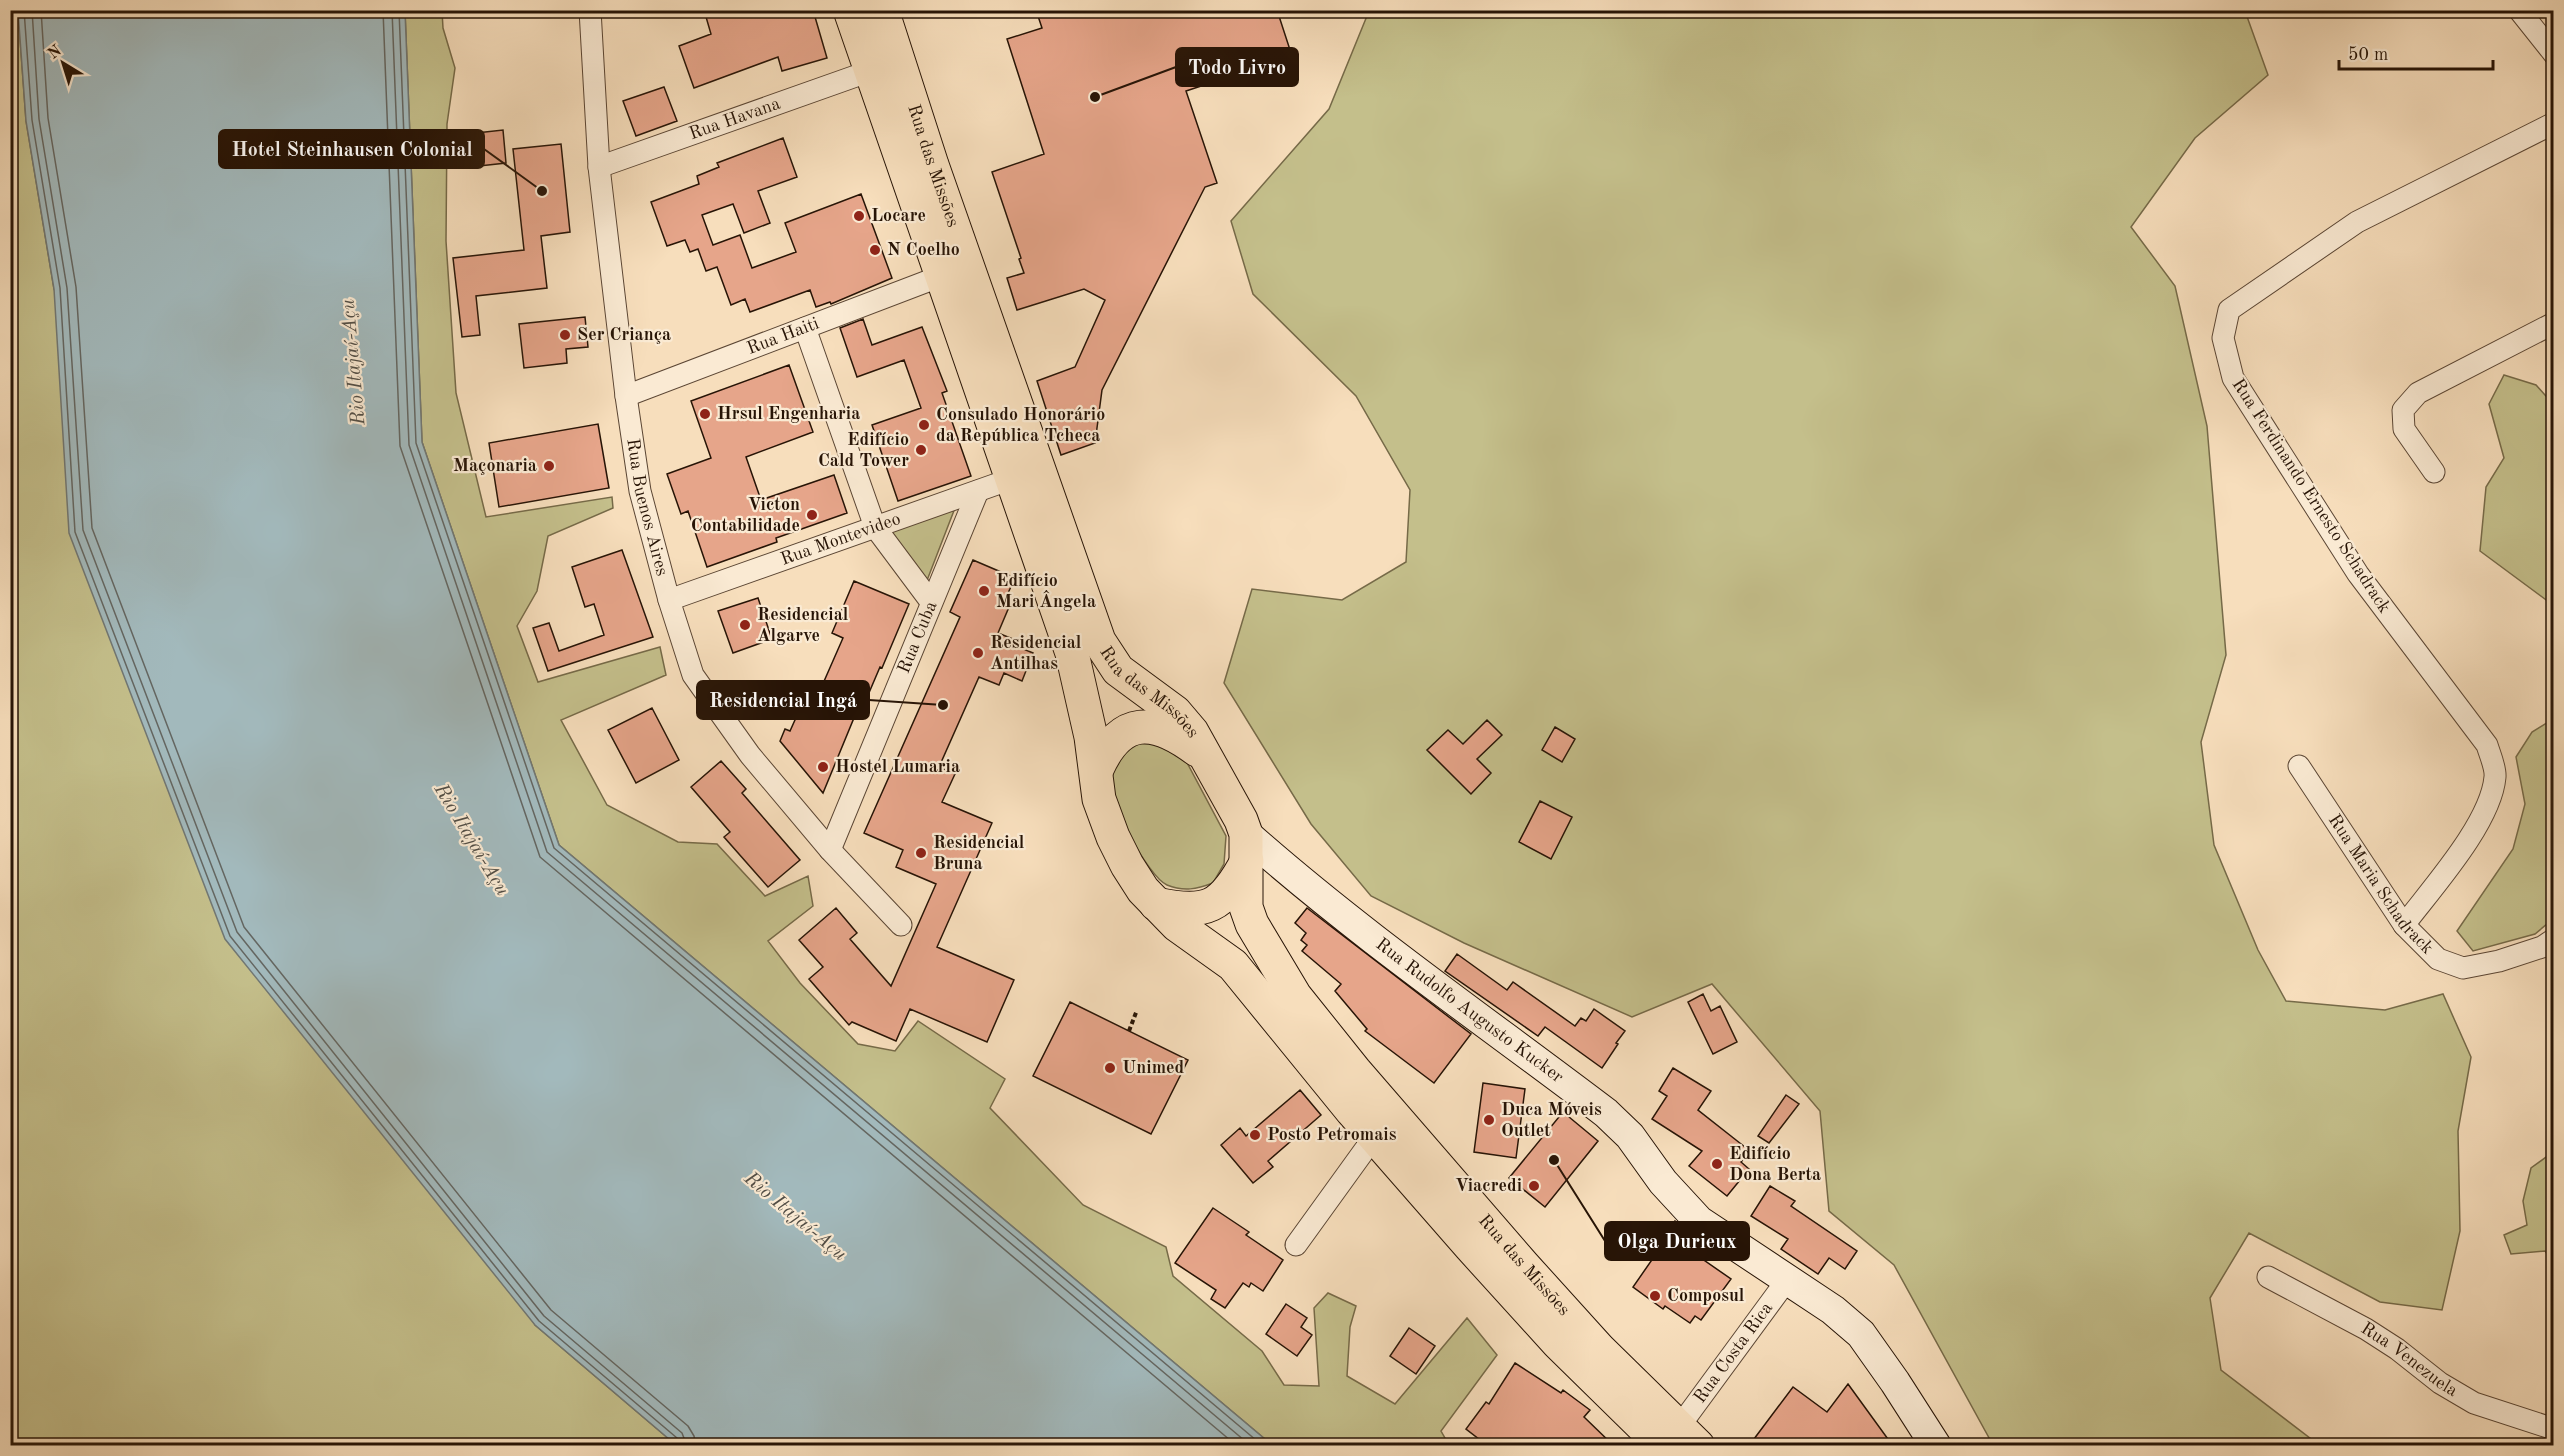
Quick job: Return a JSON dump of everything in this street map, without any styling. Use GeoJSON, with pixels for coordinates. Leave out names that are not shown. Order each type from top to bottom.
{"type":"FeatureCollection","features":[{"type":"Feature","properties":{"kind":"main road","name":"Rua das Missões"},"geometry":{"type":"LineString","coordinates":[[850,10],[1072,652],[1096,769]]}},
{"type":"Feature","properties":{"kind":"main road","name":"Rua das Missões"},"geometry":{"type":"LineString","coordinates":[[882,10],[963,256],[1099,641],[1118,670],[1175,712],[1192,732],[1208,758]]}},
{"type":"Feature","properties":{"kind":"main road"},"geometry":{"type":"LineString","coordinates":[[870,71],[886,74],[906,86]]}},
{"type":"Feature","properties":{"kind":"main road"},"geometry":{"type":"LineString","coordinates":[[1146,727],[1162,728],[1208,758],[1246,848],[1237,880],[1222,896],[1207,907],[1194,910],[1156,904],[1143,890],[1113,837],[1099,799],[1096,769],[1115,738],[1129,730],[1146,727]]}},
{"type":"Feature","properties":{"kind":"main road","name":"Rua das Missões"},"geometry":{"type":"LineString","coordinates":[[1246,848],[1245,893],[1252,924],[1295,996],[1355,1071],[1523,1265],[1680,1439]]}},
{"type":"Feature","properties":{"kind":"main road","name":"Rua das Missões"},"geometry":{"type":"LineString","coordinates":[[1156,904],[1177,925],[1233,965],[1374,1137],[1558,1343],[1680,1439]]}},
{"type":"Feature","properties":{"kind":"street","name":"Rua Buenos Aires"},"geometry":{"type":"LineString","coordinates":[[590,10],[599,167],[626,396],[640,490],[669,600],[693,675],[750,754],[830,850],[901,925]]}},
{"type":"Feature","properties":{"kind":"street"},"geometry":{"type":"LineString","coordinates":[[2519,10],[2553,54]]}},
{"type":"Feature","properties":{"kind":"street","name":"Rua Havana"},"geometry":{"type":"LineString","coordinates":[[599,167],[870,71]]}},
{"type":"Feature","properties":{"kind":"street","name":"Rua Ferdinando Ernesto Schadrack"},"geometry":{"type":"LineString","coordinates":[[2404,926],[2474,832],[2488,802],[2496,775],[2487,746],[2358,574],[2233,378],[2223,338],[2229,310],[2357,222],[2553,123]]}},
{"type":"Feature","properties":{"kind":"street","name":"Rua Haiti"},"geometry":{"type":"LineString","coordinates":[[626,396],[941,276]]}},
{"type":"Feature","properties":{"kind":"street"},"geometry":{"type":"LineString","coordinates":[[2434,472],[2404,429],[2403,411],[2418,393],[2553,323]]}},
{"type":"Feature","properties":{"kind":"street"},"geometry":{"type":"LineString","coordinates":[[805,328],[875,527],[931,602]]}},
{"type":"Feature","properties":{"kind":"street","name":"Rua Montevideo"},"geometry":{"type":"LineString","coordinates":[[669,600],[1011,479]]}},
{"type":"Feature","properties":{"kind":"street","name":"Rua Cuba"},"geometry":{"type":"LineString","coordinates":[[830,850],[978,491]]}},
{"type":"Feature","properties":{"kind":"street","name":"Rua Maria Schadrack"},"geometry":{"type":"LineString","coordinates":[[2299,766],[2404,926],[2438,959],[2463,968],[2499,961],[2542,947],[2553,939]]}},
{"type":"Feature","properties":{"kind":"street","name":"Rua Rudolfo Augusto Kucker"},"geometry":{"type":"LineString","coordinates":[[1246,848],[1287,870],[1413,970],[1606,1113],[1630,1136],[1663,1182],[1699,1221],[1833,1310],[1861,1334],[1936,1446]]}},
{"type":"Feature","properties":{"kind":"street"},"geometry":{"type":"LineString","coordinates":[[1296,1245],[1374,1137]]}},
{"type":"Feature","properties":{"kind":"street","name":"Rua Venezuela"},"geometry":{"type":"LineString","coordinates":[[2268,1277],[2366,1329],[2397,1349],[2440,1383],[2474,1403],[2553,1429]]}},
{"type":"Feature","properties":{"kind":"street","name":"Rua Costa Rica"},"geometry":{"type":"LineString","coordinates":[[1680,1439],[1787,1280]]}},
{"type":"Feature","properties":{"kind":"path"},"geometry":{"type":"LineString","coordinates":[[1129,1031],[1137,1010]]}},
{"type":"Feature","properties":{"kind":"shaded area"},"geometry":{"type":"Polygon","coordinates":[[[10,11],[18,11],[26,121],[54,289],[535,1325],[676,1445],[11,1445],[10,11]]]}},
{"type":"Feature","properties":{"kind":"shaded area"},"geometry":{"type":"Polygon","coordinates":[[[405,11],[442,11],[443,28],[455,68],[447,124],[446,241],[456,393],[486,517],[612,497],[613,508],[548,536],[537,591],[517,626],[538,682],[660,647],[666,675],[561,720],[607,805],[678,842],[717,844],[765,896],[808,876],[813,906],[768,941],[800,983],[858,1044],[895,1051],[918,1021],[1005,1079],[990,1108],[1083,1205],[1166,1247],[1173,1276],[1262,1351],[1284,1385],[1319,1386],[1314,1308],[1328,1293],[1356,1306],[1350,1327],[1347,1376],[1395,1404],[1467,1318],[1497,1355],[1441,1431],[1449,1445],[1272,1445],[559,845],[422,442],[405,11]]]}},
{"type":"Feature","properties":{"kind":"shaded area"},"geometry":{"type":"Polygon","coordinates":[[[1369,11],[2245,11],[2268,75],[2195,138],[2131,227],[2175,286],[2207,426],[2226,655],[2201,742],[2214,845],[2258,950],[2286,1001],[2385,1010],[2443,994],[2471,1057],[2458,1131],[2460,1231],[2442,1310],[2380,1302],[2249,1233],[2210,1298],[2221,1370],[2319,1445],[1993,1445],[1894,1265],[1829,1211],[1820,1111],[1712,984],[1632,1017],[1464,943],[1371,896],[1311,824],[1224,683],[1252,589],[1342,600],[1406,562],[1410,490],[1356,396],[1253,294],[1231,221],[1329,109],[1369,11]]]}},
{"type":"Feature","properties":{"kind":"shaded area"},"geometry":{"type":"Polygon","coordinates":[[[2504,375],[2536,385],[2553,404],[2553,605],[2480,551],[2486,487],[2504,458],[2489,404],[2504,375]]]}},
{"type":"Feature","properties":{"kind":"shaded area"},"geometry":{"type":"Polygon","coordinates":[[[955,508],[926,583],[888,528],[955,508]]]}},
{"type":"Feature","properties":{"kind":"shaded area"},"geometry":{"type":"Polygon","coordinates":[[[2553,719],[2553,919],[2535,934],[2473,951],[2457,931],[2513,849],[2525,804],[2516,757],[2532,732],[2553,719]]]}},
{"type":"Feature","properties":{"kind":"shaded area"},"geometry":{"type":"Polygon","coordinates":[[[1143,741],[1165,744],[1184,757],[1226,836],[1224,864],[1213,883],[1190,889],[1167,885],[1149,867],[1121,817],[1111,786],[1111,776],[1127,747],[1143,741]]]}},
{"type":"Feature","properties":{"kind":"shaded area"},"geometry":{"type":"Polygon","coordinates":[[[2553,1152],[2553,1261],[2545,1251],[2511,1254],[2504,1235],[2527,1225],[2523,1201],[2531,1168],[2553,1152]]]}},
{"type":"Feature","properties":{"kind":"water","name":"Rio Itajaí-Açu"},"geometry":{"type":"Polygon","coordinates":[[[18,11],[405,11],[422,442],[559,845],[1272,1445],[676,1445],[535,1325],[225,939],[69,533],[54,289],[26,121],[18,11]]]}},
{"type":"Feature","properties":{"kind":"building"},"geometry":{"type":"Polygon","coordinates":[[[704,10],[813,10],[827,58],[782,71],[778,57],[694,88],[679,46],[711,34],[704,10]]]}},
{"type":"Feature","properties":{"kind":"building"},"geometry":{"type":"Polygon","coordinates":[[[1036,10],[1072,10],[1075,17],[1094,10],[1277,10],[1292,56],[1186,91],[1217,183],[1205,187],[1102,390],[1095,443],[1061,455],[1037,381],[1075,367],[1105,300],[1084,289],[1017,310],[1007,278],[1024,273],[992,172],[1044,154],[1007,39],[1042,28],[1036,10]]]}},
{"type":"Feature","properties":{"kind":"building"},"geometry":{"type":"Polygon","coordinates":[[[664,87],[677,121],[636,136],[623,101],[664,87]]]}},
{"type":"Feature","properties":{"kind":"building"},"geometry":{"type":"Polygon","coordinates":[[[503,130],[506,163],[461,168],[458,135],[503,130]]]}},
{"type":"Feature","properties":{"kind":"building"},"geometry":{"type":"Polygon","coordinates":[[[783,138],[797,177],[758,191],[770,223],[744,233],[733,204],[702,215],[713,245],[740,235],[752,268],[796,252],[785,223],[861,194],[892,278],[831,304],[830,302],[816,307],[810,290],[750,312],[745,299],[731,305],[717,267],[706,271],[698,249],[690,252],[685,240],[667,246],[651,202],[699,184],[697,176],[719,167],[717,163],[783,138]]]}},
{"type":"Feature","properties":{"kind":"building"},"geometry":{"type":"Polygon","coordinates":[[[561,144],[570,232],[541,236],[547,288],[476,296],[480,335],[462,337],[453,258],[524,250],[513,149],[561,144]]]}},
{"type":"Feature","properties":{"kind":"building"},"geometry":{"type":"Polygon","coordinates":[[[585,317],[588,347],[566,349],[567,363],[524,368],[519,324],[585,317]]]}},
{"type":"Feature","properties":{"kind":"building","name":"Edifício Cald Tower"},"geometry":{"type":"Polygon","coordinates":[[[863,319],[872,345],[922,327],[947,391],[942,393],[971,476],[898,501],[872,425],[921,408],[904,360],[857,377],[840,328],[863,319]]]}},
{"type":"Feature","properties":{"kind":"building"},"geometry":{"type":"Polygon","coordinates":[[[789,365],[813,432],[746,457],[761,500],[834,475],[847,513],[776,538],[777,542],[707,567],[688,511],[681,514],[667,474],[711,458],[691,401],[789,365]]]}},
{"type":"Feature","properties":{"kind":"building","name":"Maçonaria"},"geometry":{"type":"Polygon","coordinates":[[[598,424],[609,488],[499,507],[489,443],[598,424]]]}},
{"type":"Feature","properties":{"kind":"building"},"geometry":{"type":"Polygon","coordinates":[[[622,550],[653,637],[548,671],[533,628],[549,623],[559,651],[604,635],[594,604],[585,607],[572,567],[622,550]]]}},
{"type":"Feature","properties":{"kind":"building"},"geometry":{"type":"Polygon","coordinates":[[[973,560],[1015,578],[1003,604],[1009,607],[998,633],[1018,641],[1016,646],[1033,653],[1022,681],[1004,673],[999,685],[979,677],[939,767],[955,774],[942,802],[992,823],[937,947],[1014,980],[987,1042],[910,1009],[896,1041],[852,1022],[849,1025],[809,979],[823,967],[799,940],[836,908],[857,933],[850,939],[891,986],[936,884],[896,867],[903,850],[864,833],[960,617],[950,612],[973,560]]]}},
{"type":"Feature","properties":{"kind":"building"},"geometry":{"type":"Polygon","coordinates":[[[854,581],[909,604],[882,668],[880,667],[865,702],[861,701],[823,793],[780,741],[785,729],[790,731],[804,700],[814,704],[843,638],[832,633],[854,581]]]}},
{"type":"Feature","properties":{"kind":"building","name":"Residencial Algarve"},"geometry":{"type":"Polygon","coordinates":[[[758,598],[772,639],[733,653],[718,611],[758,598]]]}},
{"type":"Feature","properties":{"kind":"building"},"geometry":{"type":"Polygon","coordinates":[[[652,708],[679,760],[636,783],[608,730],[652,708]]]}},
{"type":"Feature","properties":{"kind":"building"},"geometry":{"type":"Polygon","coordinates":[[[1487,720],[1502,735],[1477,759],[1491,773],[1471,794],[1427,750],[1448,730],[1463,744],[1487,720]]]}},
{"type":"Feature","properties":{"kind":"building"},"geometry":{"type":"Polygon","coordinates":[[[1555,727],[1575,739],[1562,762],[1542,750],[1555,727]]]}},
{"type":"Feature","properties":{"kind":"building"},"geometry":{"type":"Polygon","coordinates":[[[721,761],[746,789],[742,793],[800,860],[768,887],[724,837],[730,832],[691,787],[721,761]]]}},
{"type":"Feature","properties":{"kind":"building"},"geometry":{"type":"Polygon","coordinates":[[[1540,801],[1572,817],[1551,859],[1519,842],[1540,801]]]}},
{"type":"Feature","properties":{"kind":"building"},"geometry":{"type":"Polygon","coordinates":[[[1307,908],[1471,1034],[1434,1083],[1365,1031],[1367,1029],[1335,991],[1341,984],[1302,951],[1307,945],[1301,940],[1306,933],[1295,923],[1307,908]]]}},
{"type":"Feature","properties":{"kind":"building"},"geometry":{"type":"Polygon","coordinates":[[[1457,954],[1507,990],[1513,982],[1575,1026],[1581,1018],[1586,1021],[1594,1009],[1625,1031],[1602,1068],[1545,1027],[1538,1036],[1445,971],[1457,954]]]}},
{"type":"Feature","properties":{"kind":"building"},"geometry":{"type":"Polygon","coordinates":[[[1703,994],[1711,1011],[1720,1006],[1737,1042],[1713,1054],[1688,1002],[1703,994]]]}},
{"type":"Feature","properties":{"kind":"building","name":"Unimed"},"geometry":{"type":"Polygon","coordinates":[[[1070,1002],[1188,1060],[1151,1134],[1033,1076],[1070,1002]]]}},
{"type":"Feature","properties":{"kind":"building"},"geometry":{"type":"Polygon","coordinates":[[[1673,1068],[1711,1091],[1698,1110],[1750,1151],[1741,1162],[1749,1169],[1727,1196],[1689,1166],[1702,1151],[1652,1119],[1667,1096],[1659,1091],[1673,1068]]]}},
{"type":"Feature","properties":{"kind":"building"},"geometry":{"type":"Polygon","coordinates":[[[1483,1083],[1525,1089],[1516,1158],[1474,1152],[1483,1083]]]}},
{"type":"Feature","properties":{"kind":"building"},"geometry":{"type":"Polygon","coordinates":[[[1300,1090],[1321,1115],[1268,1161],[1273,1167],[1253,1183],[1221,1145],[1240,1128],[1246,1136],[1300,1090]]]}},
{"type":"Feature","properties":{"kind":"building"},"geometry":{"type":"Polygon","coordinates":[[[1786,1095],[1799,1104],[1769,1143],[1758,1136],[1786,1095]]]}},
{"type":"Feature","properties":{"kind":"building"},"geometry":{"type":"Polygon","coordinates":[[[1563,1112],[1598,1141],[1545,1207],[1509,1178],[1563,1112]]]}},
{"type":"Feature","properties":{"kind":"building"},"geometry":{"type":"Polygon","coordinates":[[[1770,1186],[1795,1201],[1791,1206],[1857,1251],[1845,1269],[1829,1258],[1818,1274],[1781,1249],[1788,1239],[1751,1216],[1770,1186]]]}},
{"type":"Feature","properties":{"kind":"building"},"geometry":{"type":"Polygon","coordinates":[[[1213,1208],[1249,1232],[1246,1235],[1283,1260],[1263,1291],[1251,1283],[1249,1287],[1243,1283],[1225,1308],[1211,1299],[1216,1290],[1175,1263],[1213,1208]]]}},
{"type":"Feature","properties":{"kind":"building"},"geometry":{"type":"Polygon","coordinates":[[[1675,1221],[1689,1235],[1708,1248],[1701,1258],[1731,1279],[1701,1320],[1695,1316],[1690,1323],[1665,1306],[1663,1309],[1633,1287],[1656,1254],[1653,1252],[1675,1221]]]}},
{"type":"Feature","properties":{"kind":"building"},"geometry":{"type":"Polygon","coordinates":[[[1286,1304],[1307,1318],[1301,1327],[1312,1335],[1297,1356],[1266,1334],[1286,1304]]]}},
{"type":"Feature","properties":{"kind":"building"},"geometry":{"type":"Polygon","coordinates":[[[1409,1328],[1435,1346],[1416,1374],[1390,1356],[1409,1328]]]}},
{"type":"Feature","properties":{"kind":"building"},"geometry":{"type":"Polygon","coordinates":[[[1515,1363],[1561,1393],[1563,1390],[1590,1410],[1584,1417],[1614,1446],[1488,1446],[1466,1429],[1486,1402],[1489,1404],[1515,1363]]]}},
{"type":"Feature","properties":{"kind":"building"},"geometry":{"type":"Polygon","coordinates":[[[1848,1384],[1893,1446],[1762,1446],[1754,1439],[1793,1387],[1827,1412],[1848,1384]]]}},
{"type":"Feature","properties":{"kind":"place","name":"Todo Livro"},"geometry":{"type":"Point","coordinates":[1095,97]}},
{"type":"Feature","properties":{"kind":"place","name":"Hotel Steinhausen Colonial"},"geometry":{"type":"Point","coordinates":[542,191]}},
{"type":"Feature","properties":{"kind":"place","name":"Locare"},"geometry":{"type":"Point","coordinates":[859,216]}},
{"type":"Feature","properties":{"kind":"place","name":"N Coelho"},"geometry":{"type":"Point","coordinates":[875,250]}},
{"type":"Feature","properties":{"kind":"place","name":"Ser Criança"},"geometry":{"type":"Point","coordinates":[565,335]}},
{"type":"Feature","properties":{"kind":"place","name":"Hrsul Engenharia"},"geometry":{"type":"Point","coordinates":[705,414]}},
{"type":"Feature","properties":{"kind":"place","name":"Consulado Honorário da República Tcheca"},"geometry":{"type":"Point","coordinates":[924,425]}},
{"type":"Feature","properties":{"kind":"place","name":"Edifício Cald Tower"},"geometry":{"type":"Point","coordinates":[921,450]}},
{"type":"Feature","properties":{"kind":"place","name":"Maçonaria"},"geometry":{"type":"Point","coordinates":[549,466]}},
{"type":"Feature","properties":{"kind":"place","name":"Victon Contabilidade"},"geometry":{"type":"Point","coordinates":[812,515]}},
{"type":"Feature","properties":{"kind":"place","name":"Edifício Mari Ângela"},"geometry":{"type":"Point","coordinates":[984,591]}},
{"type":"Feature","properties":{"kind":"place","name":"Residencial Algarve"},"geometry":{"type":"Point","coordinates":[745,625]}},
{"type":"Feature","properties":{"kind":"place","name":"Residencial Antilhas"},"geometry":{"type":"Point","coordinates":[978,653]}},
{"type":"Feature","properties":{"kind":"place","name":"Residencial Ingá"},"geometry":{"type":"Point","coordinates":[943,705]}},
{"type":"Feature","properties":{"kind":"place","name":"Hostel Lumaria"},"geometry":{"type":"Point","coordinates":[823,767]}},
{"type":"Feature","properties":{"kind":"place","name":"Residencial Bruna"},"geometry":{"type":"Point","coordinates":[921,853]}},
{"type":"Feature","properties":{"kind":"place","name":"Unimed"},"geometry":{"type":"Point","coordinates":[1110,1068]}},
{"type":"Feature","properties":{"kind":"place","name":"Duca Móveis Outlet"},"geometry":{"type":"Point","coordinates":[1489,1120]}},
{"type":"Feature","properties":{"kind":"place","name":"Posto Petromais"},"geometry":{"type":"Point","coordinates":[1255,1135]}},
{"type":"Feature","properties":{"kind":"place","name":"Olga Durieux"},"geometry":{"type":"Point","coordinates":[1554,1160]}},
{"type":"Feature","properties":{"kind":"place","name":"Edifício Dona Berta"},"geometry":{"type":"Point","coordinates":[1717,1164]}},
{"type":"Feature","properties":{"kind":"place","name":"Viacredi"},"geometry":{"type":"Point","coordinates":[1534,1186]}},
{"type":"Feature","properties":{"kind":"place","name":"Composul"},"geometry":{"type":"Point","coordinates":[1655,1296]}}]}
